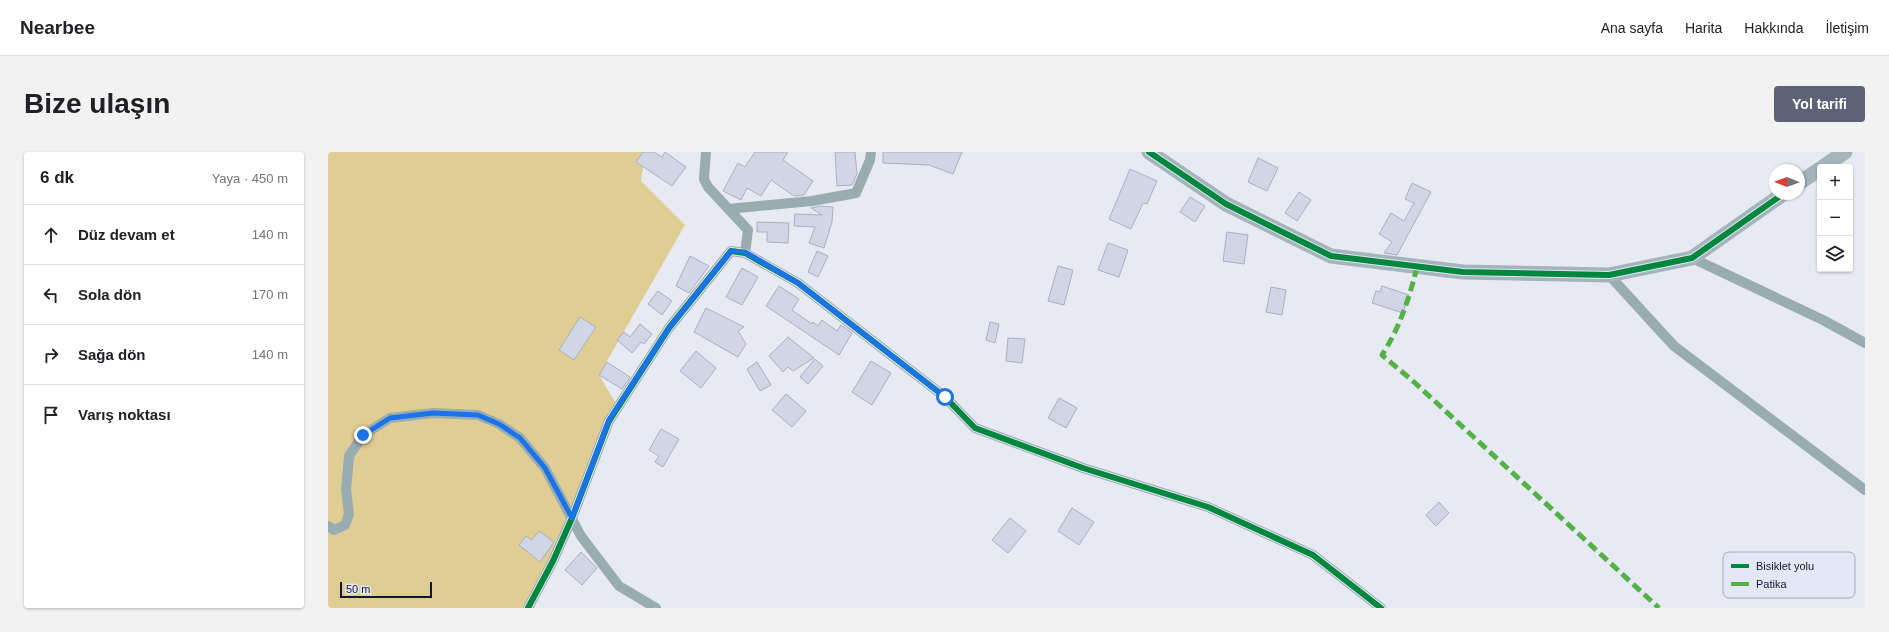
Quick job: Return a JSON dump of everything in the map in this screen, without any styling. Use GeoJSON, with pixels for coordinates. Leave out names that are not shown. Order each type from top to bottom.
{"type":"FeatureCollection","features":[{"type":"Feature","properties":{"kind":"street"},"geometry":{"type":"LineString","coordinates":[[706,152],[704,179],[708,187],[748,230],[745,252]]}},
{"type":"Feature","properties":{"kind":"street"},"geometry":{"type":"LineString","coordinates":[[728,209],[812,201],[856,193],[870,160],[871,152]]}},
{"type":"Feature","properties":{"kind":"street"},"geometry":{"type":"LineString","coordinates":[[1149,152],[1226,204],[1331,256],[1463,272],[1609,275],[1692,258],[1774,200]]}},
{"type":"Feature","properties":{"kind":"street"},"geometry":{"type":"LineString","coordinates":[[1827,164],[1845,152]]}},
{"type":"Feature","properties":{"kind":"street"},"geometry":{"type":"LineString","coordinates":[[1805,179],[1817,171]]}},
{"type":"Feature","properties":{"kind":"street"},"geometry":{"type":"LineString","coordinates":[[528,608],[553,561],[572,518],[609,420],[664,335],[731,251],[745,252],[798,283],[945,397],[975,428],[1083,468],[1215,510],[1313,554],[1382,608]]}},
{"type":"Feature","properties":{"kind":"street"},"geometry":{"type":"LineString","coordinates":[[1692,258],[1823,320],[1865,343]]}},
{"type":"Feature","properties":{"kind":"street"},"geometry":{"type":"LineString","coordinates":[[1609,275],[1674,346],[1865,490]]}},
{"type":"Feature","properties":{"kind":"street"},"geometry":{"type":"LineString","coordinates":[[328,526],[334,530],[345,525],[349,514],[346,490],[349,456],[363,435],[390,418],[433,413],[478,415],[499,424],[520,438],[545,468],[581,536],[619,586],[656,608]]}},
{"type":"Feature","properties":{"kind":"shaded area"},"geometry":{"type":"Polygon","coordinates":[[[328,152],[645,152],[641,181],[685,225],[599,375],[618,407],[528,608],[328,608],[328,152]]]}},
{"type":"Feature","properties":{"kind":"building"},"geometry":{"type":"Polygon","coordinates":[[[643,152],[654,152],[662,157],[665,152],[686,167],[672,186],[636,162],[643,152]]]}},
{"type":"Feature","properties":{"kind":"building"},"geometry":{"type":"Polygon","coordinates":[[[755,152],[788,152],[783,160],[813,181],[804,195],[794,196],[771,180],[761,196],[747,188],[741,200],[723,191],[738,163],[745,167],[755,152]]]}},
{"type":"Feature","properties":{"kind":"building"},"geometry":{"type":"Polygon","coordinates":[[[835,152],[855,152],[857,174],[852,185],[837,186],[835,152]]]}},
{"type":"Feature","properties":{"kind":"building"},"geometry":{"type":"Polygon","coordinates":[[[883,152],[962,152],[953,174],[929,165],[883,163],[883,152]]]}},
{"type":"Feature","properties":{"kind":"building"},"geometry":{"type":"Polygon","coordinates":[[[1258,158],[1278,168],[1267,191],[1248,182],[1258,158]]]}},
{"type":"Feature","properties":{"kind":"building"},"geometry":{"type":"Polygon","coordinates":[[[1130,169],[1157,181],[1147,204],[1143,203],[1131,229],[1109,219],[1130,169]]]}},
{"type":"Feature","properties":{"kind":"building"},"geometry":{"type":"Polygon","coordinates":[[[1412,183],[1431,192],[1397,255],[1384,253],[1392,242],[1379,234],[1391,213],[1404,221],[1414,203],[1405,199],[1412,183]]]}},
{"type":"Feature","properties":{"kind":"building"},"geometry":{"type":"Polygon","coordinates":[[[1299,192],[1311,200],[1297,221],[1285,213],[1299,192]]]}},
{"type":"Feature","properties":{"kind":"building"},"geometry":{"type":"Polygon","coordinates":[[[1190,197],[1205,206],[1195,222],[1180,212],[1190,197]]]}},
{"type":"Feature","properties":{"kind":"building"},"geometry":{"type":"Polygon","coordinates":[[[820,206],[833,207],[832,222],[824,248],[809,243],[815,227],[794,226],[795,214],[822,215],[811,208],[820,206]]]}},
{"type":"Feature","properties":{"kind":"building"},"geometry":{"type":"Polygon","coordinates":[[[757,222],[789,223],[788,243],[767,242],[767,232],[757,232],[757,222]]]}},
{"type":"Feature","properties":{"kind":"building"},"geometry":{"type":"Polygon","coordinates":[[[1227,232],[1248,235],[1244,264],[1223,261],[1227,232]]]}},
{"type":"Feature","properties":{"kind":"building"},"geometry":{"type":"Polygon","coordinates":[[[1108,243],[1128,250],[1119,277],[1098,270],[1108,243]]]}},
{"type":"Feature","properties":{"kind":"building"},"geometry":{"type":"Polygon","coordinates":[[[817,251],[828,256],[818,277],[808,272],[817,251]]]}},
{"type":"Feature","properties":{"kind":"building"},"geometry":{"type":"Polygon","coordinates":[[[690,256],[709,266],[689,293],[676,286],[690,256]]]}},
{"type":"Feature","properties":{"kind":"building"},"geometry":{"type":"Polygon","coordinates":[[[1058,266],[1073,270],[1064,305],[1048,301],[1058,266]]]}},
{"type":"Feature","properties":{"kind":"building"},"geometry":{"type":"Polygon","coordinates":[[[742,268],[758,277],[742,305],[726,297],[742,268]]]}},
{"type":"Feature","properties":{"kind":"building"},"geometry":{"type":"Polygon","coordinates":[[[779,286],[799,299],[792,310],[812,324],[813,322],[818,326],[822,320],[837,331],[841,325],[852,333],[839,355],[766,306],[779,286]]]}},
{"type":"Feature","properties":{"kind":"building"},"geometry":{"type":"Polygon","coordinates":[[[1382,286],[1409,295],[1403,313],[1372,303],[1376,291],[1380,292],[1382,286]]]}},
{"type":"Feature","properties":{"kind":"building"},"geometry":{"type":"Polygon","coordinates":[[[1271,287],[1286,290],[1282,315],[1266,312],[1271,287]]]}},
{"type":"Feature","properties":{"kind":"building"},"geometry":{"type":"Polygon","coordinates":[[[658,291],[672,301],[662,315],[648,304],[658,291]]]}},
{"type":"Feature","properties":{"kind":"building"},"geometry":{"type":"Polygon","coordinates":[[[706,308],[744,327],[738,331],[746,344],[738,357],[694,332],[706,308]]]}},
{"type":"Feature","properties":{"kind":"building"},"geometry":{"type":"Polygon","coordinates":[[[580,317],[596,327],[574,360],[559,350],[580,317]]]}},
{"type":"Feature","properties":{"kind":"building"},"geometry":{"type":"Polygon","coordinates":[[[990,322],[999,324],[995,343],[986,340],[990,322]]]}},
{"type":"Feature","properties":{"kind":"building"},"geometry":{"type":"Polygon","coordinates":[[[640,324],[652,334],[644,344],[641,342],[632,353],[617,340],[624,332],[630,337],[640,324]]]}},
{"type":"Feature","properties":{"kind":"building"},"geometry":{"type":"Polygon","coordinates":[[[788,337],[814,358],[793,371],[788,367],[783,372],[769,356],[788,337]]]}},
{"type":"Feature","properties":{"kind":"building"},"geometry":{"type":"Polygon","coordinates":[[[1008,338],[1025,339],[1022,363],[1006,361],[1008,338]]]}},
{"type":"Feature","properties":{"kind":"building"},"geometry":{"type":"Polygon","coordinates":[[[696,351],[716,368],[701,388],[680,371],[696,351]]]}},
{"type":"Feature","properties":{"kind":"building"},"geometry":{"type":"Polygon","coordinates":[[[815,359],[823,366],[808,384],[800,377],[815,359]]]}},
{"type":"Feature","properties":{"kind":"building"},"geometry":{"type":"Polygon","coordinates":[[[871,361],[891,373],[872,405],[852,392],[871,361]]]}},
{"type":"Feature","properties":{"kind":"building"},"geometry":{"type":"Polygon","coordinates":[[[607,362],[630,377],[622,389],[599,375],[607,362]]]}},
{"type":"Feature","properties":{"kind":"building"},"geometry":{"type":"Polygon","coordinates":[[[757,362],[771,385],[760,391],[747,369],[757,362]]]}},
{"type":"Feature","properties":{"kind":"building"},"geometry":{"type":"Polygon","coordinates":[[[786,394],[806,411],[792,427],[772,410],[786,394]]]}},
{"type":"Feature","properties":{"kind":"building"},"geometry":{"type":"Polygon","coordinates":[[[1059,398],[1077,408],[1066,428],[1048,418],[1059,398]]]}},
{"type":"Feature","properties":{"kind":"building"},"geometry":{"type":"Polygon","coordinates":[[[661,429],[679,439],[663,467],[655,462],[659,456],[649,450],[661,429]]]}},
{"type":"Feature","properties":{"kind":"building"},"geometry":{"type":"Polygon","coordinates":[[[1439,502],[1449,513],[1436,526],[1426,515],[1439,502]]]}},
{"type":"Feature","properties":{"kind":"building"},"geometry":{"type":"Polygon","coordinates":[[[1072,508],[1094,522],[1079,545],[1058,531],[1072,508]]]}},
{"type":"Feature","properties":{"kind":"building"},"geometry":{"type":"Polygon","coordinates":[[[1010,518],[1026,531],[1008,553],[992,540],[1010,518]]]}},
{"type":"Feature","properties":{"kind":"building"},"geometry":{"type":"Polygon","coordinates":[[[539,531],[554,542],[540,562],[519,545],[526,536],[532,540],[539,531]]]}},
{"type":"Feature","properties":{"kind":"building"},"geometry":{"type":"Polygon","coordinates":[[[581,552],[597,568],[582,585],[565,570],[581,552]]]}},
{"type":"Feature","properties":{"kind":"marked path"},"geometry":{"type":"LineString","coordinates":[[1417,267],[1403,312],[1394,334],[1382,355],[1414,382],[1659,608]]}},
{"type":"Feature","properties":{"kind":"cycle path"},"geometry":{"type":"LineString","coordinates":[[1149,152],[1226,204],[1331,256],[1463,272],[1609,275],[1692,258],[1774,200]]}},
{"type":"Feature","properties":{"kind":"cycle path"},"geometry":{"type":"LineString","coordinates":[[528,608],[553,561],[572,518],[609,421],[669,328],[731,251],[745,253],[798,283],[945,397],[975,428],[1083,468],[1208,507],[1313,555],[1381,608]]}},
{"type":"Feature","properties":{"kind":"route"},"geometry":{"type":"LineString","coordinates":[[363,435],[390,418],[433,413],[478,415],[499,424],[520,438],[545,468],[572,518],[609,420],[669,328],[731,251],[745,252],[798,283],[945,397]]}}]}
